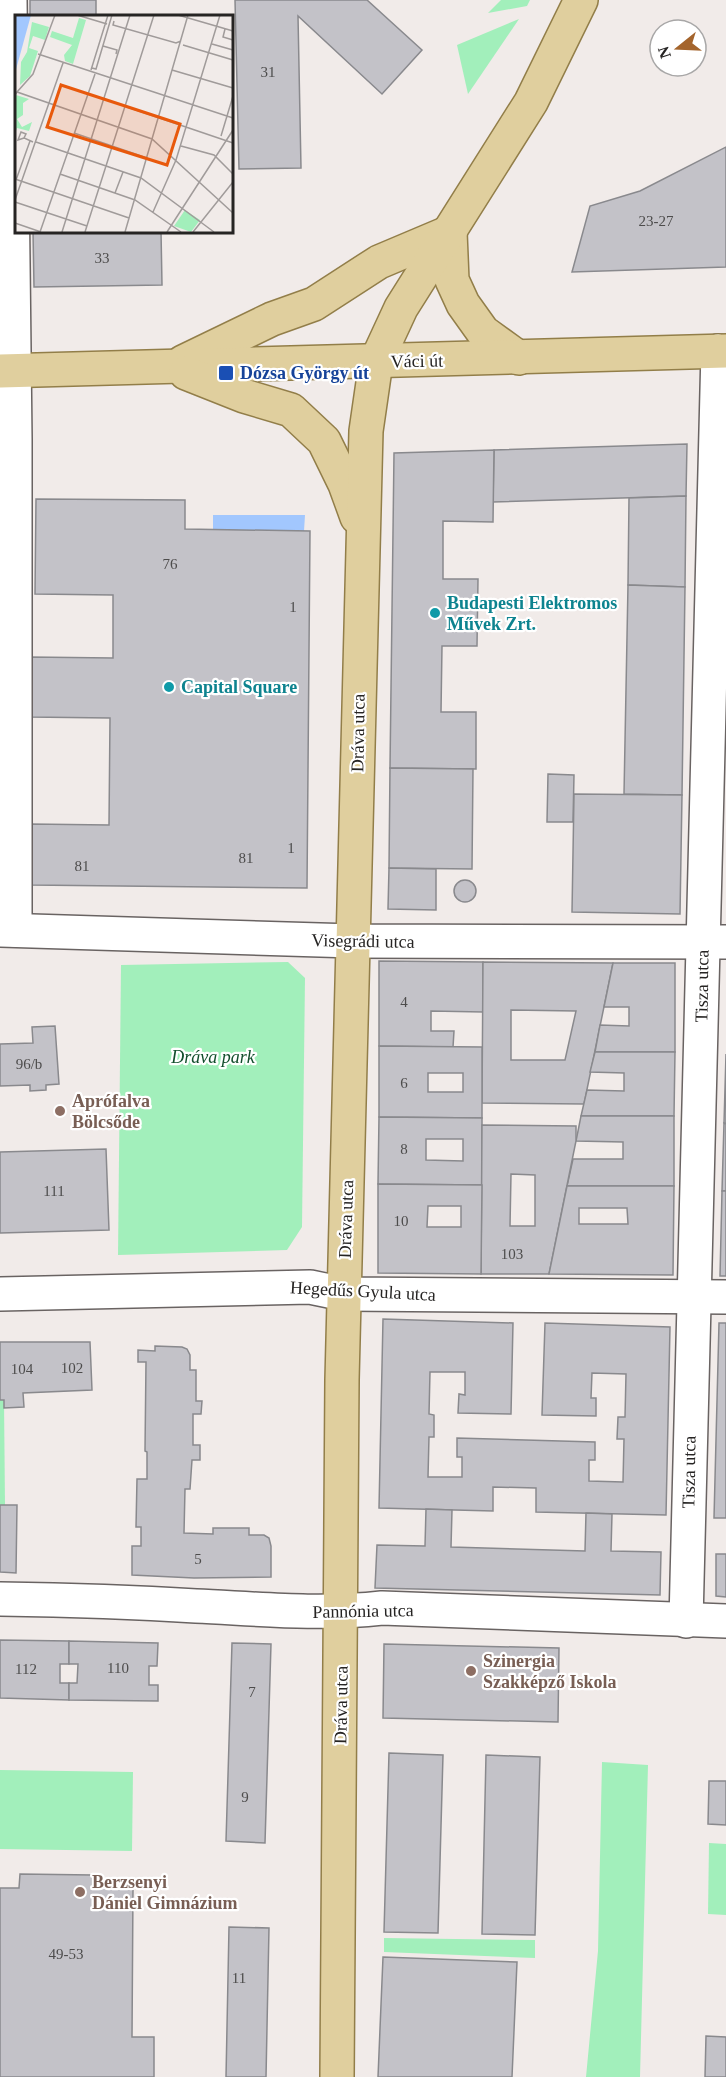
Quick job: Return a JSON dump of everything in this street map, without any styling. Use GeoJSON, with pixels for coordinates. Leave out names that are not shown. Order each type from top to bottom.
{"type":"FeatureCollection","features":[{"type":"Feature","properties":{"kind":"main road"},"geometry":{"type":"LineString","coordinates":[[376,362],[401,308],[531,102],[581,0]]}},
{"type":"Feature","properties":{"kind":"main road"},"geometry":{"type":"LineString","coordinates":[[450,232],[452,280],[463,304],[483,332],[519,358]]}},
{"type":"Feature","properties":{"kind":"main road"},"geometry":{"type":"LineString","coordinates":[[171,367],[272,319],[314,304],[379,262],[450,232]]}},
{"type":"Feature","properties":{"kind":"main road","name":"Váci út"},"geometry":{"type":"LineString","coordinates":[[7,371],[722,351]]}},
{"type":"Feature","properties":{"kind":"main road","name":"Dráva utca"},"geometry":{"type":"LineString","coordinates":[[337,2077],[344,1294],[366,431],[376,362]]}},
{"type":"Feature","properties":{"kind":"main road"},"geometry":{"type":"LineString","coordinates":[[171,367],[244,396],[291,410],[324,441],[345,484],[363,537]]}},
{"type":"Feature","properties":{"kind":"street"},"geometry":{"type":"LineString","coordinates":[[7,930],[7,371],[10,0]]}},
{"type":"Feature","properties":{"kind":"street","name":"Tisza utca"},"geometry":{"type":"LineString","coordinates":[[686,1620],[694,1297],[714,942],[722,351]]}},
{"type":"Feature","properties":{"kind":"street","name":"Visegrádi utca"},"geometry":{"type":"LineString","coordinates":[[7,930],[353,941],[714,942]]}},
{"type":"Feature","properties":{"kind":"street","name":"Hegedűs Gyula utca"},"geometry":{"type":"LineString","coordinates":[[0,1294],[310,1287],[344,1294],[726,1297]]}},
{"type":"Feature","properties":{"kind":"street","name":"Pannónia utca"},"geometry":{"type":"LineString","coordinates":[[0,1599],[307,1612],[342,1612],[382,1608],[579,1614],[726,1622]]}},
{"type":"Feature","properties":{"kind":"green space"},"geometry":{"type":"Polygon","coordinates":[[[501,0],[530,0],[527,6],[488,13],[501,0]]]}},
{"type":"Feature","properties":{"kind":"green space"},"geometry":{"type":"Polygon","coordinates":[[[519,19],[468,94],[457,45],[519,19]]]}},
{"type":"Feature","properties":{"kind":"green space","name":"Dráva park"},"geometry":{"type":"Polygon","coordinates":[[[288,962],[305,978],[302,1227],[287,1250],[118,1255],[121,965],[288,962]]]}},
{"type":"Feature","properties":{"kind":"green space"},"geometry":{"type":"Polygon","coordinates":[[[0,1400],[4,1400],[5,1505],[0,1505],[0,1400]]]}},
{"type":"Feature","properties":{"kind":"green space"},"geometry":{"type":"Polygon","coordinates":[[[602,1762],[648,1765],[640,2077],[586,2077],[598,1951],[602,1762]]]}},
{"type":"Feature","properties":{"kind":"green space"},"geometry":{"type":"Polygon","coordinates":[[[0,1770],[133,1772],[132,1851],[0,1849],[0,1770]]]}},
{"type":"Feature","properties":{"kind":"green space"},"geometry":{"type":"Polygon","coordinates":[[[709,1843],[726,1844],[726,1915],[708,1914],[709,1843]]]}},
{"type":"Feature","properties":{"kind":"green space"},"geometry":{"type":"Polygon","coordinates":[[[384,1938],[535,1940],[535,1958],[384,1952],[384,1938]]]}},
{"type":"Feature","properties":{"kind":"water"},"geometry":{"type":"Polygon","coordinates":[[[213,515],[305,515],[304,531],[213,530],[213,515]]]}},
{"type":"Feature","properties":{"kind":"building"},"geometry":{"type":"Polygon","coordinates":[[[30,0],[96,0],[96,15],[30,15],[30,0]]]}},
{"type":"Feature","properties":{"kind":"building"},"geometry":{"type":"Polygon","coordinates":[[[235,0],[367,0],[422,50],[382,94],[298,16],[301,168],[239,169],[235,0]]]}},
{"type":"Feature","properties":{"kind":"building"},"geometry":{"type":"Polygon","coordinates":[[[726,147],[726,267],[572,272],[590,206],[640,191],[726,147]]]}},
{"type":"Feature","properties":{"kind":"building"},"geometry":{"type":"Polygon","coordinates":[[[33,232],[161,232],[162,285],[34,287],[33,232]]]}},
{"type":"Feature","properties":{"kind":"building"},"geometry":{"type":"Polygon","coordinates":[[[687,444],[686,496],[493,502],[494,450],[687,444]]]}},
{"type":"Feature","properties":{"kind":"building","name":"Budapesti Elektromos Művek Zrt."},"geometry":{"type":"Polygon","coordinates":[[[494,450],[493,522],[443,521],[443,579],[478,579],[477,646],[442,646],[441,712],[476,712],[476,769],[390,768],[394,453],[494,450]]]}},
{"type":"Feature","properties":{"kind":"building"},"geometry":{"type":"Polygon","coordinates":[[[686,496],[685,587],[628,585],[629,498],[686,496]]]}},
{"type":"Feature","properties":{"kind":"building","name":"Capital Square"},"geometry":{"type":"Polygon","coordinates":[[[36,499],[185,500],[185,529],[310,531],[307,888],[31,885],[31,824],[109,825],[110,718],[29,717],[30,657],[113,658],[113,595],[35,594],[36,499]]]}},
{"type":"Feature","properties":{"kind":"building"},"geometry":{"type":"Polygon","coordinates":[[[628,585],[685,587],[682,795],[624,794],[628,585]]]}},
{"type":"Feature","properties":{"kind":"building"},"geometry":{"type":"Polygon","coordinates":[[[390,768],[473,769],[472,869],[389,868],[390,768]]]}},
{"type":"Feature","properties":{"kind":"building"},"geometry":{"type":"Polygon","coordinates":[[[548,774],[574,775],[573,822],[547,822],[548,774]]]}},
{"type":"Feature","properties":{"kind":"building"},"geometry":{"type":"Polygon","coordinates":[[[574,794],[682,795],[680,914],[572,912],[574,794]]]}},
{"type":"Feature","properties":{"kind":"building"},"geometry":{"type":"Polygon","coordinates":[[[389,868],[436,869],[436,910],[388,909],[389,868]]]}},
{"type":"Feature","properties":{"kind":"building"},"geometry":{"type":"Polygon","coordinates":[[[465,880],[473,883],[476,891],[473,899],[465,902],[457,899],[454,891],[457,883],[465,880]]]}},
{"type":"Feature","properties":{"kind":"building"},"geometry":{"type":"Polygon","coordinates":[[[379,961],[483,962],[483,1012],[431,1011],[431,1031],[454,1031],[453,1047],[379,1046],[379,961]]]}},
{"type":"Feature","properties":{"kind":"building"},"geometry":{"type":"Polygon","coordinates":[[[483,962],[613,963],[584,1104],[482,1103],[483,962]],[[511,1010],[511,1060],[565,1060],[576,1011],[511,1010]]]}},
{"type":"Feature","properties":{"kind":"building"},"geometry":{"type":"Polygon","coordinates":[[[613,963],[675,963],[675,1052],[595,1052],[600,1025],[629,1026],[629,1007],[604,1007],[613,963]]]}},
{"type":"Feature","properties":{"kind":"building"},"geometry":{"type":"Polygon","coordinates":[[[55,1026],[59,1084],[46,1085],[46,1090],[30,1091],[30,1085],[0,1086],[0,1044],[33,1043],[32,1027],[55,1026]]]}},
{"type":"Feature","properties":{"kind":"building"},"geometry":{"type":"Polygon","coordinates":[[[379,1046],[482,1047],[482,1118],[379,1117],[379,1046]],[[428,1073],[428,1092],[463,1092],[463,1073],[428,1073]]]}},
{"type":"Feature","properties":{"kind":"building"},"geometry":{"type":"Polygon","coordinates":[[[595,1052],[675,1052],[674,1116],[581,1116],[587,1090],[624,1091],[624,1073],[590,1072],[595,1052]]]}},
{"type":"Feature","properties":{"kind":"building"},"geometry":{"type":"Polygon","coordinates":[[[726,1054],[726,1124],[724,1123],[726,1054]]]}},
{"type":"Feature","properties":{"kind":"building"},"geometry":{"type":"Polygon","coordinates":[[[581,1116],[674,1116],[674,1186],[567,1186],[573,1159],[623,1159],[623,1142],[576,1141],[581,1116]]]}},
{"type":"Feature","properties":{"kind":"building"},"geometry":{"type":"Polygon","coordinates":[[[379,1117],[482,1118],[482,1185],[378,1184],[379,1117]],[[426,1139],[426,1160],[463,1161],[463,1139],[426,1139]]]}},
{"type":"Feature","properties":{"kind":"building"},"geometry":{"type":"Polygon","coordinates":[[[724,1123],[726,1124],[726,1191],[722,1191],[724,1123]]]}},
{"type":"Feature","properties":{"kind":"building"},"geometry":{"type":"Polygon","coordinates":[[[482,1125],[576,1126],[576,1141],[549,1274],[481,1274],[482,1125]],[[511,1174],[510,1226],[535,1226],[535,1175],[511,1174]]]}},
{"type":"Feature","properties":{"kind":"building"},"geometry":{"type":"Polygon","coordinates":[[[106,1149],[109,1230],[0,1233],[0,1152],[106,1149]]]}},
{"type":"Feature","properties":{"kind":"building"},"geometry":{"type":"Polygon","coordinates":[[[378,1184],[482,1185],[481,1274],[378,1273],[378,1184]],[[428,1206],[427,1227],[461,1227],[461,1206],[428,1206]]]}},
{"type":"Feature","properties":{"kind":"building"},"geometry":{"type":"Polygon","coordinates":[[[567,1186],[674,1186],[673,1275],[549,1274],[567,1186]],[[579,1208],[579,1224],[628,1224],[627,1208],[579,1208]]]}},
{"type":"Feature","properties":{"kind":"building"},"geometry":{"type":"Polygon","coordinates":[[[722,1191],[726,1191],[726,1276],[720,1276],[722,1191]]]}},
{"type":"Feature","properties":{"kind":"building"},"geometry":{"type":"Polygon","coordinates":[[[383,1319],[513,1323],[511,1414],[458,1413],[459,1394],[465,1395],[465,1372],[430,1372],[429,1414],[434,1415],[434,1437],[429,1437],[428,1477],[462,1477],[462,1457],[457,1457],[457,1438],[595,1442],[595,1460],[589,1460],[589,1481],[623,1482],[624,1439],[617,1439],[618,1417],[625,1417],[626,1374],[592,1373],[591,1398],[596,1398],[596,1416],[542,1415],[545,1323],[670,1327],[666,1515],[536,1512],[536,1488],[493,1487],[493,1511],[379,1508],[383,1319]]]}},
{"type":"Feature","properties":{"kind":"building"},"geometry":{"type":"Polygon","coordinates":[[[719,1323],[726,1323],[726,1518],[714,1518],[719,1323]]]}},
{"type":"Feature","properties":{"kind":"building"},"geometry":{"type":"Polygon","coordinates":[[[0,1342],[90,1342],[92,1390],[23,1393],[24,1407],[4,1408],[4,1400],[0,1400],[0,1342]]]}},
{"type":"Feature","properties":{"kind":"building"},"geometry":{"type":"Polygon","coordinates":[[[155,1346],[187,1349],[190,1355],[190,1370],[196,1370],[196,1401],[202,1401],[201,1414],[193,1414],[193,1445],[200,1445],[200,1460],[192,1460],[190,1489],[185,1489],[184,1533],[213,1534],[213,1528],[249,1528],[249,1535],[264,1535],[269,1538],[271,1546],[271,1577],[194,1578],[132,1575],[132,1546],[141,1546],[141,1527],[136,1527],[137,1479],[147,1479],[146,1362],[138,1362],[138,1350],[155,1351],[155,1346]]]}},
{"type":"Feature","properties":{"kind":"building"},"geometry":{"type":"Polygon","coordinates":[[[0,1505],[17,1505],[16,1573],[0,1572],[0,1505]]]}},
{"type":"Feature","properties":{"kind":"building"},"geometry":{"type":"Polygon","coordinates":[[[426,1509],[452,1510],[451,1547],[585,1551],[586,1513],[612,1514],[611,1551],[661,1552],[660,1595],[375,1588],[377,1545],[425,1546],[426,1509]]]}},
{"type":"Feature","properties":{"kind":"building"},"geometry":{"type":"Polygon","coordinates":[[[716,1554],[726,1554],[726,1597],[716,1596],[716,1554]]]}},
{"type":"Feature","properties":{"kind":"building"},"geometry":{"type":"Polygon","coordinates":[[[0,1640],[69,1641],[69,1664],[60,1664],[60,1683],[69,1683],[69,1700],[0,1698],[0,1640]]]}},
{"type":"Feature","properties":{"kind":"building"},"geometry":{"type":"Polygon","coordinates":[[[69,1641],[158,1643],[157,1666],[149,1666],[149,1685],[158,1685],[158,1701],[69,1700],[69,1683],[77,1683],[78,1664],[69,1664],[69,1641]]]}},
{"type":"Feature","properties":{"kind":"building"},"geometry":{"type":"Polygon","coordinates":[[[232,1643],[271,1644],[265,1843],[226,1841],[232,1643]]]}},
{"type":"Feature","properties":{"kind":"building","name":"Szinergia Szakképző Iskola"},"geometry":{"type":"Polygon","coordinates":[[[384,1644],[559,1648],[558,1722],[383,1718],[384,1644]]]}},
{"type":"Feature","properties":{"kind":"building"},"geometry":{"type":"Polygon","coordinates":[[[389,1753],[443,1755],[438,1933],[384,1932],[389,1753]]]}},
{"type":"Feature","properties":{"kind":"building"},"geometry":{"type":"Polygon","coordinates":[[[486,1755],[540,1757],[535,1935],[482,1934],[486,1755]]]}},
{"type":"Feature","properties":{"kind":"building"},"geometry":{"type":"Polygon","coordinates":[[[709,1781],[726,1781],[726,1825],[708,1824],[709,1781]]]}},
{"type":"Feature","properties":{"kind":"building"},"geometry":{"type":"Polygon","coordinates":[[[20,1874],[92,1875],[92,1887],[133,1887],[132,2037],[154,2037],[154,2077],[0,2077],[0,1888],[19,1888],[20,1874]]]}},
{"type":"Feature","properties":{"kind":"building"},"geometry":{"type":"Polygon","coordinates":[[[229,1927],[269,1928],[266,2077],[226,2077],[229,1927]]]}},
{"type":"Feature","properties":{"kind":"building"},"geometry":{"type":"Polygon","coordinates":[[[383,1957],[517,1962],[512,2077],[378,2077],[383,1957]]]}},
{"type":"Feature","properties":{"kind":"building"},"geometry":{"type":"Polygon","coordinates":[[[706,2036],[726,2037],[726,2077],[705,2077],[706,2036]]]}},
{"type":"Feature","properties":{"kind":"place","name":"Dózsa György út"},"geometry":{"type":"Point","coordinates":[226,373]}},
{"type":"Feature","properties":{"kind":"place","name":"Budapesti Elektromos Művek Zrt."},"geometry":{"type":"Point","coordinates":[435,613]}},
{"type":"Feature","properties":{"kind":"place","name":"Capital Square"},"geometry":{"type":"Point","coordinates":[169,687]}},
{"type":"Feature","properties":{"kind":"place","name":"Aprófalva Bölcsőde"},"geometry":{"type":"Point","coordinates":[60,1111]}},
{"type":"Feature","properties":{"kind":"place","name":"Szinergia Szakképző Iskola"},"geometry":{"type":"Point","coordinates":[471,1671]}},
{"type":"Feature","properties":{"kind":"place","name":"Berzsenyi Dániel Gimnázium"},"geometry":{"type":"Point","coordinates":[80,1892]}}]}
